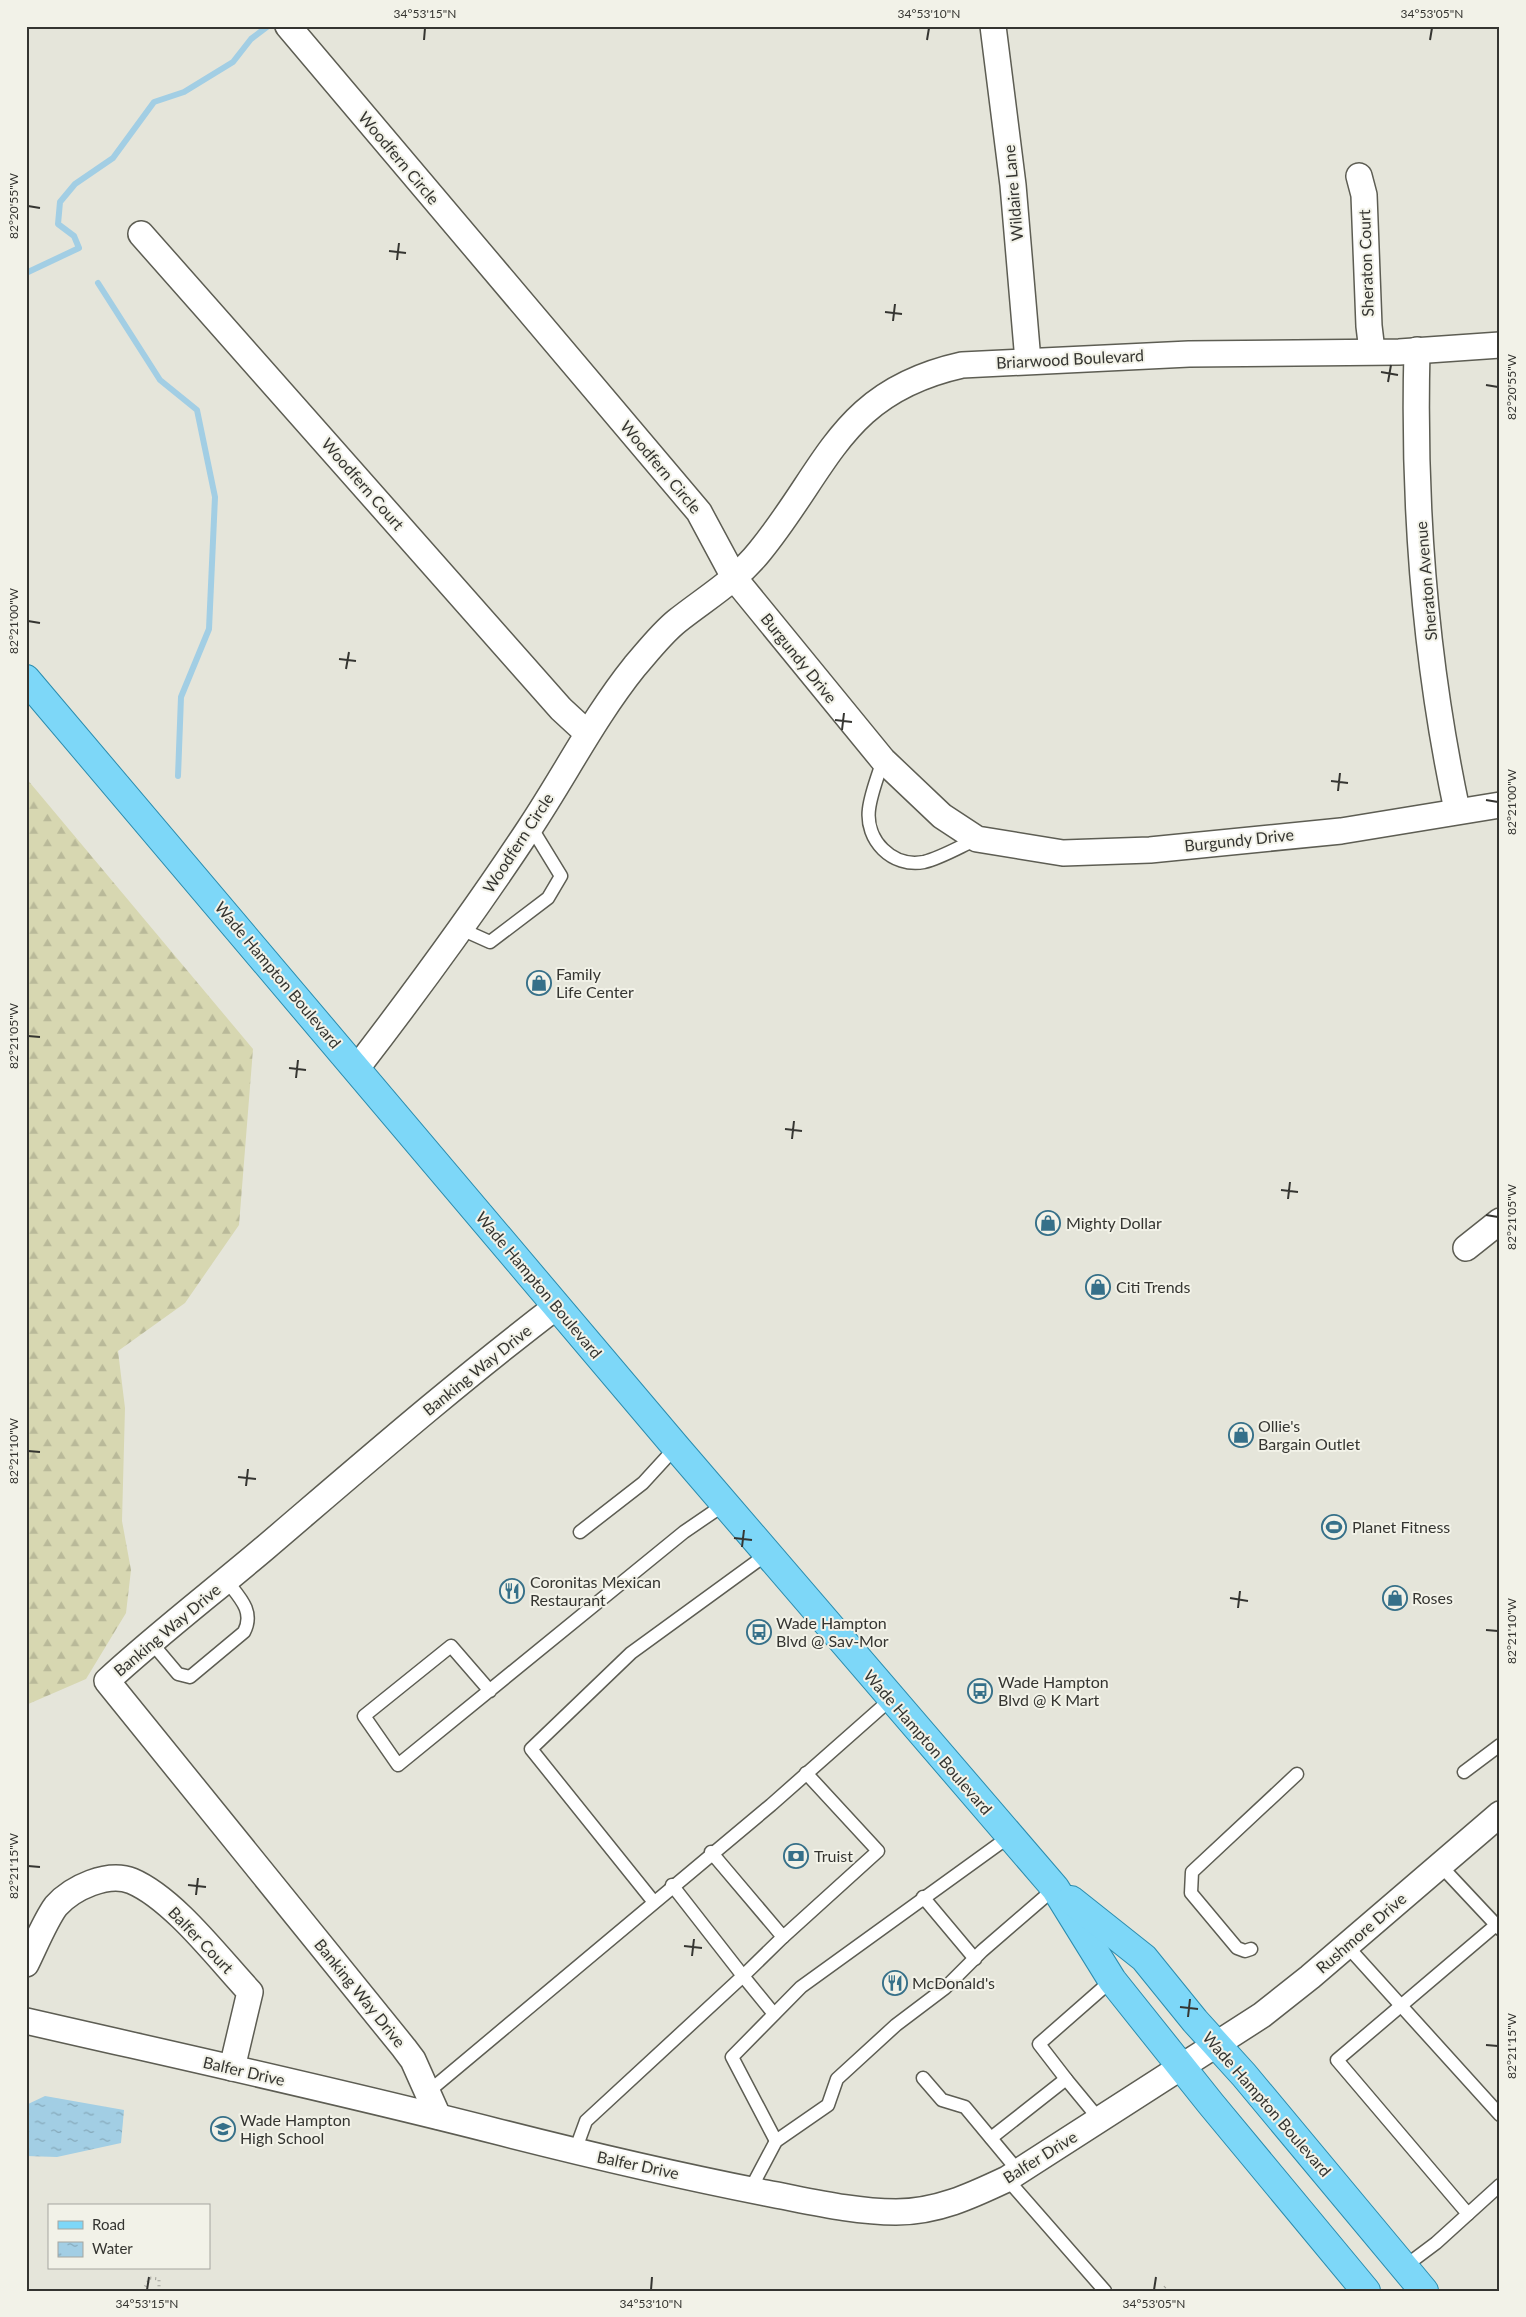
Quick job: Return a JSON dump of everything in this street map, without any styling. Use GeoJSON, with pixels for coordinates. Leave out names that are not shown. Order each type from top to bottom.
{"type":"FeatureCollection","features":[{"type":"Feature","properties":{"kind":"main road","name":"Wade Hampton Boulevard"},"geometry":{"type":"LineString","coordinates":[[26,679],[890,1699],[1055,1888],[1112,1980],[1182,2066],[1210,2104],[1366,2291]]}},
{"type":"Feature","properties":{"kind":"main road","name":"Wade Hampton Boulevard"},"geometry":{"type":"LineString","coordinates":[[1055,1888],[1144,1958],[1424,2291]]}},
{"type":"Feature","properties":{"kind":"street","name":"Woodfern Circle"},"geometry":{"type":"LineString","coordinates":[[288,26],[699,512],[735,579],[674,622],[635,667],[587,733],[531,827],[461,929],[357,1068]]}},
{"type":"Feature","properties":{"kind":"street","name":"Wildaire Lane"},"geometry":{"type":"LineString","coordinates":[[994,26],[1013,184],[1028,361]]}},
{"type":"Feature","properties":{"kind":"street","name":"Sheraton Court"},"geometry":{"type":"LineString","coordinates":[[1359,176],[1364,195],[1369,326],[1372,351]]}},
{"type":"Feature","properties":{"kind":"street","name":"Woodfern Court"},"geometry":{"type":"LineString","coordinates":[[141,234],[561,709],[587,733]]}},
{"type":"Feature","properties":{"kind":"street","name":"Briarwood Boulevard"},"geometry":{"type":"LineString","coordinates":[[735,579],[760,552],[838,438],[853,421],[873,403],[906,383],[944,369],[962,365],[1028,361],[1196,354],[1418,350],[1500,345]]}},
{"type":"Feature","properties":{"kind":"street","name":"Sheraton Avenue"},"geometry":{"type":"LineString","coordinates":[[1418,350],[1416,395],[1421,548],[1438,706],[1457,810]]}},
{"type":"Feature","properties":{"kind":"street","name":"Burgundy Drive"},"geometry":{"type":"LineString","coordinates":[[735,579],[883,760],[942,816],[977,839],[1054,852],[1091,854],[1342,830],[1457,810],[1500,805]]}},
{"type":"Feature","properties":{"kind":"street"},"geometry":{"type":"LineString","coordinates":[[1466,1248],[1500,1221]]}},
{"type":"Feature","properties":{"kind":"street","name":"Banking Way Drive"},"geometry":{"type":"LineString","coordinates":[[438,2116],[413,2060],[404,2048],[107,1681],[472,1371],[557,1306]]}},
{"type":"Feature","properties":{"kind":"street","name":"Rushmore Drive"},"geometry":{"type":"LineString","coordinates":[[1215,2044],[1262,2015],[1347,1946],[1500,1814]]}},
{"type":"Feature","properties":{"kind":"street","name":"Balfer Court"},"geometry":{"type":"LineString","coordinates":[[26,1964],[56,1907],[75,1891],[96,1882],[112,1879],[131,1881],[169,1905],[250,1992],[232,2068]]}},
{"type":"Feature","properties":{"kind":"street","name":"Balfer Drive"},"geometry":{"type":"LineString","coordinates":[[26,2021],[438,2116],[575,2151],[750,2190],[849,2208],[895,2212],[922,2211],[941,2206],[967,2198],[1013,2176],[1215,2044]]}},
{"type":"Feature","properties":{"kind":"lane"},"geometry":{"type":"LineString","coordinates":[[883,760],[869,810],[873,835],[885,854],[902,861],[923,862],[977,839]]}},
{"type":"Feature","properties":{"kind":"lane"},"geometry":{"type":"LineString","coordinates":[[461,929],[490,942],[548,898],[561,876],[531,827]]}},
{"type":"Feature","properties":{"kind":"lane"},"geometry":{"type":"LineString","coordinates":[[580,1532],[643,1483],[676,1447]]}},
{"type":"Feature","properties":{"kind":"lane"},"geometry":{"type":"LineString","coordinates":[[490,1691],[451,1646],[364,1716],[398,1765],[490,1691],[684,1532],[725,1504]]}},
{"type":"Feature","properties":{"kind":"lane"},"geometry":{"type":"LineString","coordinates":[[653,1901],[531,1749],[631,1653],[767,1554]]}},
{"type":"Feature","properties":{"kind":"lane"},"geometry":{"type":"LineString","coordinates":[[151,1642],[178,1674],[190,1677],[224,1649],[244,1632],[249,1623],[248,1608],[226,1580]]}},
{"type":"Feature","properties":{"kind":"lane"},"geometry":{"type":"LineString","coordinates":[[428,2092],[806,1773],[890,1699]]}},
{"type":"Feature","properties":{"kind":"lane"},"geometry":{"type":"LineString","coordinates":[[1464,1772],[1500,1745]]}},
{"type":"Feature","properties":{"kind":"lane"},"geometry":{"type":"LineString","coordinates":[[575,2151],[586,2121],[878,1851],[806,1773]]}},
{"type":"Feature","properties":{"kind":"lane"},"geometry":{"type":"LineString","coordinates":[[1251,1949],[1244,1951],[1237,1948],[1191,1893],[1192,1872],[1297,1774]]}},
{"type":"Feature","properties":{"kind":"lane"},"geometry":{"type":"LineString","coordinates":[[776,2141],[732,2057],[801,1987],[923,1897],[1010,1836]]}},
{"type":"Feature","properties":{"kind":"lane"},"geometry":{"type":"LineString","coordinates":[[712,1852],[783,1937]]}},
{"type":"Feature","properties":{"kind":"lane"},"geometry":{"type":"LineString","coordinates":[[1440,1865],[1498,1927],[1337,2060],[1468,2214]]}},
{"type":"Feature","properties":{"kind":"lane"},"geometry":{"type":"LineString","coordinates":[[672,1885],[774,2014]]}},
{"type":"Feature","properties":{"kind":"lane"},"geometry":{"type":"LineString","coordinates":[[750,2190],[776,2141],[828,2105],[837,2078],[896,2025],[944,1988],[1055,1888]]}},
{"type":"Feature","properties":{"kind":"lane"},"geometry":{"type":"LineString","coordinates":[[923,1897],[975,1959]]}},
{"type":"Feature","properties":{"kind":"lane"},"geometry":{"type":"LineString","coordinates":[[1347,1946],[1500,2115]]}},
{"type":"Feature","properties":{"kind":"lane"},"geometry":{"type":"LineString","coordinates":[[1100,2119],[1039,2044],[1112,1980]]}},
{"type":"Feature","properties":{"kind":"lane"},"geometry":{"type":"LineString","coordinates":[[923,2078],[942,2100],[966,2107],[991,2138],[1013,2176],[1105,2291]]}},
{"type":"Feature","properties":{"kind":"lane"},"geometry":{"type":"LineString","coordinates":[[991,2138],[1066,2079]]}},
{"type":"Feature","properties":{"kind":"lane"},"geometry":{"type":"LineString","coordinates":[[1404,2267],[1436,2243],[1500,2185]]}},
{"type":"Feature","properties":{"kind":"path"},"geometry":{"type":"LineString","coordinates":[[143,2291],[150,2278],[159,2279],[159,2291]]}},
{"type":"Feature","properties":{"kind":"path"},"geometry":{"type":"LineString","coordinates":[[1161,2291],[1166,2286]]}},
{"type":"Feature","properties":{"kind":"green space"},"geometry":{"type":"Polygon","coordinates":[[[26,778],[253,1049],[239,1225],[185,1303],[118,1351],[125,1408],[122,1521],[131,1570],[126,1613],[86,1679],[26,1705],[26,778]]]}},
{"type":"Feature","properties":{"kind":"water"},"geometry":{"type":"Polygon","coordinates":[[[45,2096],[124,2110],[121,2143],[57,2157],[26,2156],[26,2105],[45,2096]]]}},
{"type":"Feature","properties":{"kind":"waterway"},"geometry":{"type":"LineString","coordinates":[[26,273],[79,248],[74,236],[58,224],[60,202],[75,184],[113,158],[154,102],[184,92],[233,62],[251,39],[268,26]]}},
{"type":"Feature","properties":{"kind":"waterway"},"geometry":{"type":"LineString","coordinates":[[98,283],[160,380],[197,410],[215,497],[209,629],[181,697],[178,776]]}},
{"type":"Feature","properties":{"kind":"place","name":"Family Life Center"},"geometry":{"type":"Point","coordinates":[539,983]}},
{"type":"Feature","properties":{"kind":"place","name":"Mighty Dollar"},"geometry":{"type":"Point","coordinates":[1048,1223]}},
{"type":"Feature","properties":{"kind":"place","name":"Citi Trends"},"geometry":{"type":"Point","coordinates":[1098,1287]}},
{"type":"Feature","properties":{"kind":"place","name":"Ollie's Bargain Outlet"},"geometry":{"type":"Point","coordinates":[1241,1435]}},
{"type":"Feature","properties":{"kind":"place","name":"Planet Fitness"},"geometry":{"type":"Point","coordinates":[1334,1527]}},
{"type":"Feature","properties":{"kind":"place","name":"Coronitas Mexican Restaurant"},"geometry":{"type":"Point","coordinates":[512,1591]}},
{"type":"Feature","properties":{"kind":"place","name":"Roses"},"geometry":{"type":"Point","coordinates":[1395,1598]}},
{"type":"Feature","properties":{"kind":"place","name":"Wade Hampton Blvd @ Sav-Mor"},"geometry":{"type":"Point","coordinates":[759,1632]}},
{"type":"Feature","properties":{"kind":"place","name":"Wade Hampton Blvd @ K Mart"},"geometry":{"type":"Point","coordinates":[980,1691]}},
{"type":"Feature","properties":{"kind":"place","name":"Truist"},"geometry":{"type":"Point","coordinates":[796,1856]}},
{"type":"Feature","properties":{"kind":"place","name":"McDonald's"},"geometry":{"type":"Point","coordinates":[895,1983]}},
{"type":"Feature","properties":{"kind":"place","name":"Wade Hampton High School"},"geometry":{"type":"Point","coordinates":[223,2129]}}]}
